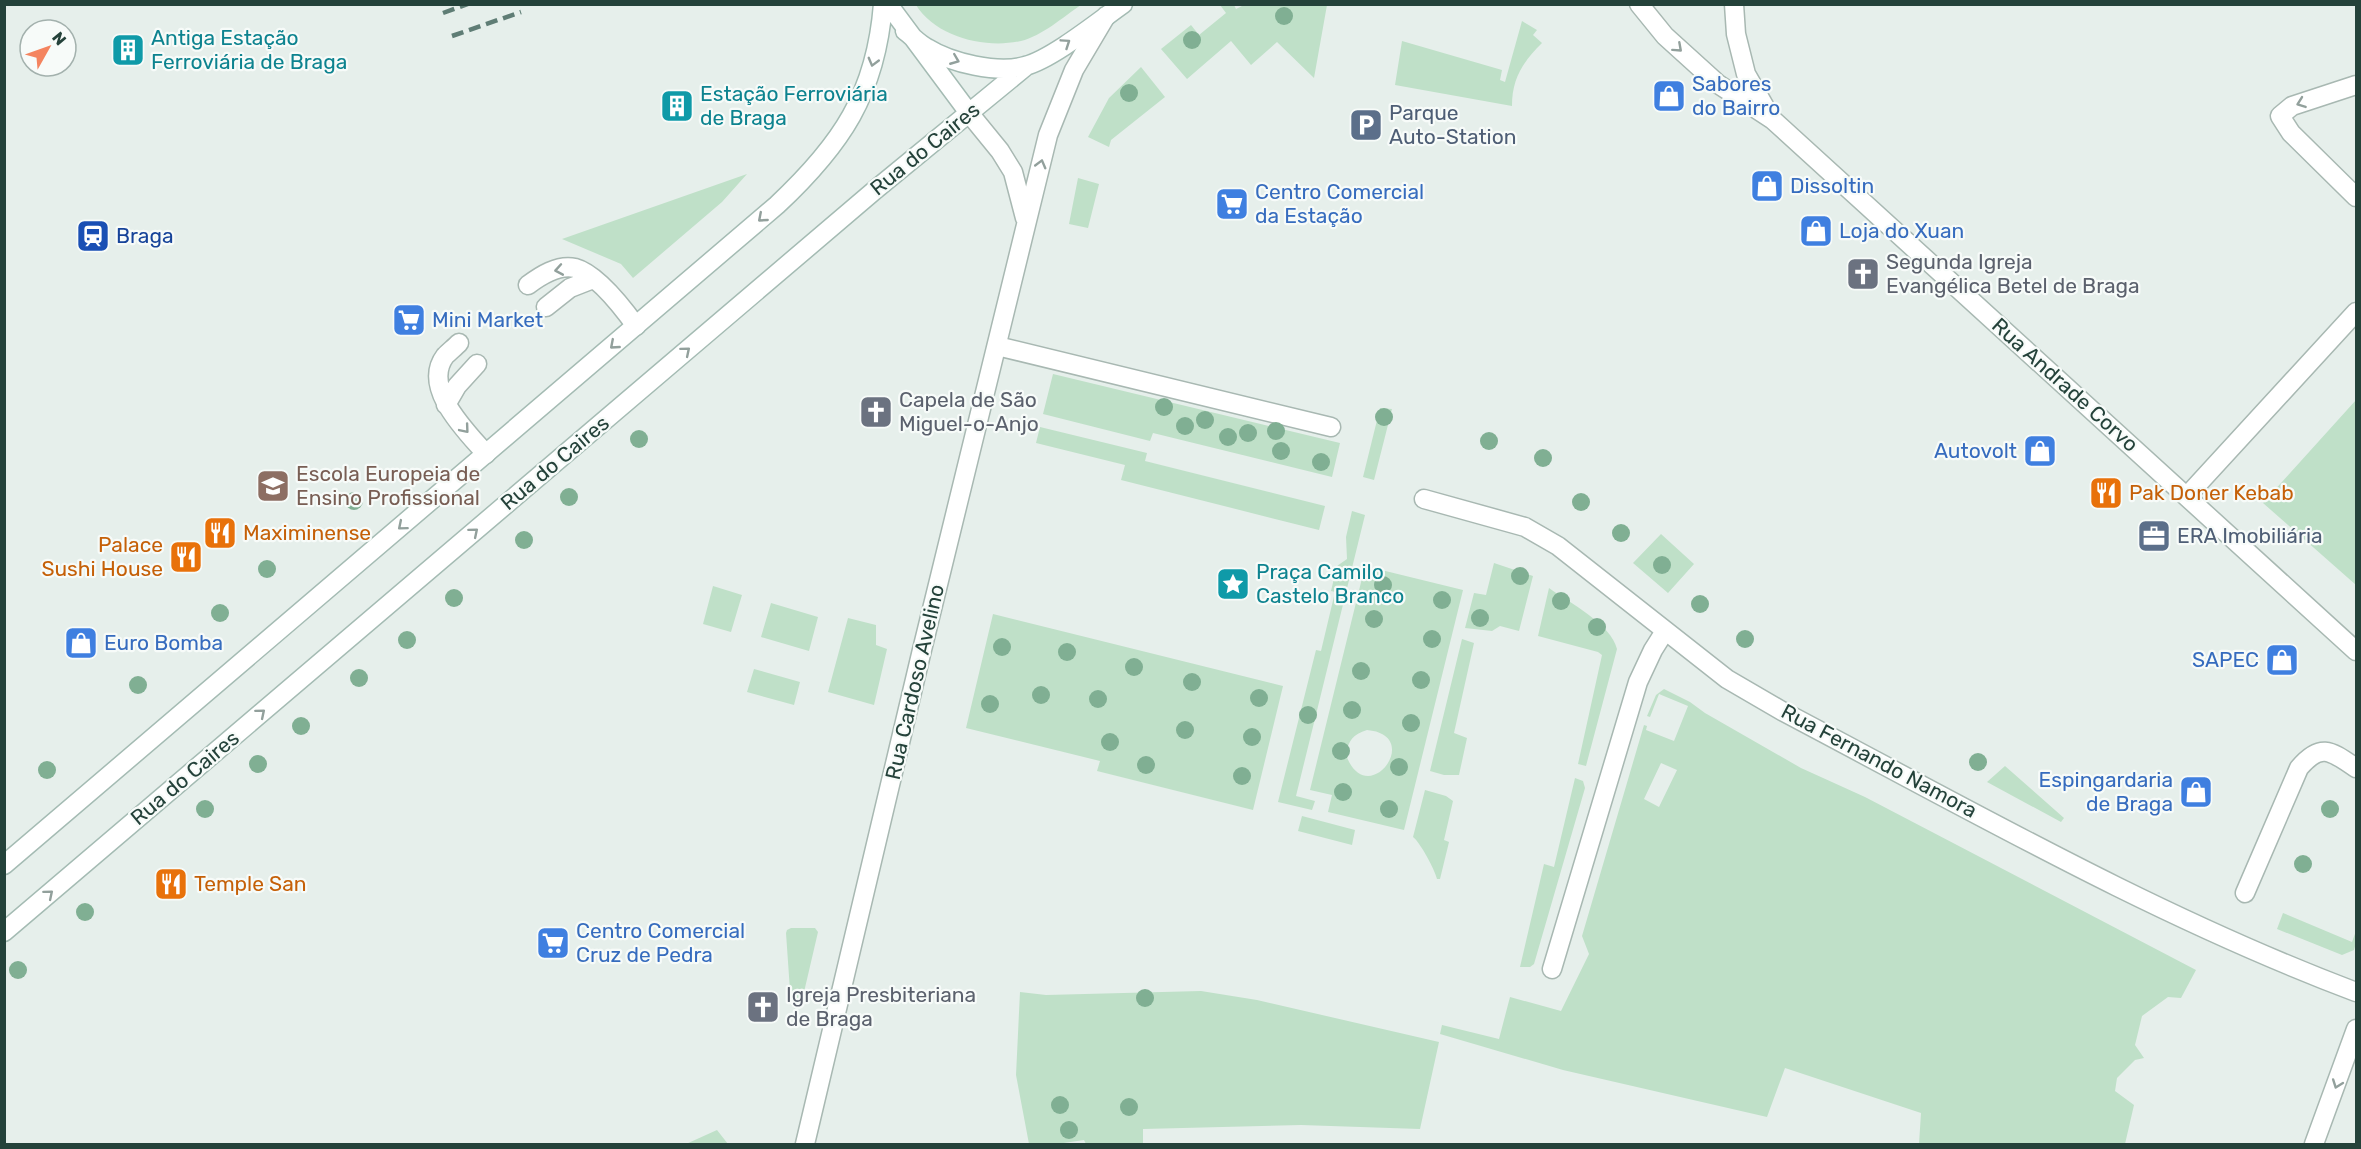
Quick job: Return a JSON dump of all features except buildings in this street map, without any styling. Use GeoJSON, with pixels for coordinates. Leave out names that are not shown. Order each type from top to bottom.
{"type":"FeatureCollection","features":[{"type":"Feature","properties":{"kind":"street"},"geometry":{"type":"LineString","coordinates":[[4,865],[636,326],[807,177],[835,144],[859,105],[881,29],[883,4]]}},
{"type":"Feature","properties":{"kind":"street","name":"Rua Cardoso Avelino"},"geometry":{"type":"LineString","coordinates":[[888,4],[905,31],[1000,151],[1013,172],[1026,220]]}},
{"type":"Feature","properties":{"kind":"street"},"geometry":{"type":"LineString","coordinates":[[905,31],[927,48],[967,64],[996,68],[1024,66],[1045,57],[1123,4]]}},
{"type":"Feature","properties":{"kind":"street","name":"Rua Andrade Corvo"},"geometry":{"type":"LineString","coordinates":[[1639,4],[1665,36],[1718,84],[1773,120],[2356,651]]}},
{"type":"Feature","properties":{"kind":"street","name":"Rua Andrade Corvo"},"geometry":{"type":"LineString","coordinates":[[1734,4],[1736,34],[1746,74],[1773,120]]}},
{"type":"Feature","properties":{"kind":"street","name":"Rua Cardoso Avelino"},"geometry":{"type":"LineString","coordinates":[[805,1144],[926,632],[1048,135],[1074,70],[1107,16]]}},
{"type":"Feature","properties":{"kind":"street","name":"Rua do Caires"},"geometry":{"type":"LineString","coordinates":[[4,932],[875,190],[1024,66]]}},
{"type":"Feature","properties":{"kind":"street"},"geometry":{"type":"LineString","coordinates":[[2356,86],[2292,106],[2280,116],[2291,133],[2356,197]]}},
{"type":"Feature","properties":{"kind":"street"},"geometry":{"type":"LineString","coordinates":[[528,285],[542,275],[557,269],[575,268],[593,279],[620,303],[636,326]]}},
{"type":"Feature","properties":{"kind":"street"},"geometry":{"type":"LineString","coordinates":[[546,307],[570,288],[593,279]]}},
{"type":"Feature","properties":{"kind":"street"},"geometry":{"type":"LineString","coordinates":[[2187,496],[2356,312]]}},
{"type":"Feature","properties":{"kind":"street"},"geometry":{"type":"LineString","coordinates":[[459,343],[444,357],[440,369],[440,387],[446,405],[486,454]]}},
{"type":"Feature","properties":{"kind":"street"},"geometry":{"type":"LineString","coordinates":[[997,346],[1331,427]]}},
{"type":"Feature","properties":{"kind":"street"},"geometry":{"type":"LineString","coordinates":[[446,405],[457,386],[477,364]]}},
{"type":"Feature","properties":{"kind":"street","name":"Rua Fernando Namora"},"geometry":{"type":"LineString","coordinates":[[1424,499],[1525,527],[1558,546],[1727,679],[1782,711],[2148,903],[2258,953],[2356,992]]}},
{"type":"Feature","properties":{"kind":"street"},"geometry":{"type":"LineString","coordinates":[[1552,969],[1638,682],[1665,631]]}},
{"type":"Feature","properties":{"kind":"street"},"geometry":{"type":"LineString","coordinates":[[2245,893],[2299,768],[2310,755],[2323,750],[2336,754],[2356,768]]}},
{"type":"Feature","properties":{"kind":"street"},"geometry":{"type":"LineString","coordinates":[[2314,1144],[2356,1029]]}},
{"type":"Feature","properties":{"kind":"green space"},"geometry":{"type":"Polygon","coordinates":[[[1246,4],[1327,5],[1314,78],[1277,42],[1251,65],[1231,41],[1187,79],[1161,49],[1191,25],[1199,35],[1226,13],[1220,5],[1234,5],[1236,9],[1246,4]]]}},
{"type":"Feature","properties":{"kind":"green space"},"geometry":{"type":"Polygon","coordinates":[[[916,5],[1081,5],[1029,39],[992,43],[977,42],[949,33],[925,16],[916,5]]]}},
{"type":"Feature","properties":{"kind":"green space"},"geometry":{"type":"Polygon","coordinates":[[[1522,21],[1537,30],[1533,35],[1542,43],[1529,57],[1516,79],[1512,106],[1395,85],[1402,41],[1502,70],[1500,80],[1505,82],[1522,21]]]}},
{"type":"Feature","properties":{"kind":"green space"},"geometry":{"type":"Polygon","coordinates":[[[1141,67],[1165,97],[1111,140],[1109,147],[1088,137],[1109,98],[1141,67]]]}},
{"type":"Feature","properties":{"kind":"green space"},"geometry":{"type":"Polygon","coordinates":[[[747,174],[722,202],[633,278],[621,264],[562,239],[747,174]]]}},
{"type":"Feature","properties":{"kind":"green space"},"geometry":{"type":"Polygon","coordinates":[[[1078,178],[1099,184],[1088,228],[1069,224],[1078,178]]]}},
{"type":"Feature","properties":{"kind":"green space"},"geometry":{"type":"Polygon","coordinates":[[[1053,374],[1340,443],[1332,477],[1153,433],[1150,441],[1043,414],[1053,374]]]}},
{"type":"Feature","properties":{"kind":"green space"},"geometry":{"type":"Polygon","coordinates":[[[2356,400],[2356,585],[2263,503],[2356,400]]]}},
{"type":"Feature","properties":{"kind":"green space"},"geometry":{"type":"Polygon","coordinates":[[[1380,408],[1392,409],[1374,480],[1363,477],[1380,408]]]}},
{"type":"Feature","properties":{"kind":"green space"},"geometry":{"type":"Polygon","coordinates":[[[1040,427],[1147,453],[1145,461],[1325,506],[1319,530],[1121,480],[1125,465],[1036,443],[1040,427]]]}},
{"type":"Feature","properties":{"kind":"green space"},"geometry":{"type":"Polygon","coordinates":[[[1352,511],[1365,515],[1296,796],[1315,801],[1312,810],[1278,802],[1316,650],[1321,651],[1335,592],[1331,591],[1337,566],[1347,559],[1346,537],[1352,511]]]}},
{"type":"Feature","properties":{"kind":"green space"},"geometry":{"type":"Polygon","coordinates":[[[1661,534],[1694,564],[1668,593],[1633,563],[1661,534]]]}},
{"type":"Feature","properties":{"kind":"green space"},"geometry":{"type":"Polygon","coordinates":[[[1494,563],[1533,576],[1519,631],[1500,626],[1492,631],[1465,628],[1474,593],[1486,595],[1494,563]]]}},
{"type":"Feature","properties":{"kind":"green space"},"geometry":{"type":"Polygon","coordinates":[[[1365,566],[1463,590],[1404,830],[1328,812],[1332,795],[1310,790],[1365,566]],[[1367,730],[1352,739],[1346,755],[1355,770],[1366,776],[1377,773],[1386,766],[1391,755],[1391,744],[1384,735],[1367,730]]]}},
{"type":"Feature","properties":{"kind":"green space"},"geometry":{"type":"Polygon","coordinates":[[[713,586],[742,595],[731,632],[703,624],[713,586]]]}},
{"type":"Feature","properties":{"kind":"green space"},"geometry":{"type":"Polygon","coordinates":[[[1549,588],[1578,607],[1607,631],[1617,649],[1586,766],[1578,764],[1602,655],[1538,636],[1549,588]]]}},
{"type":"Feature","properties":{"kind":"green space"},"geometry":{"type":"Polygon","coordinates":[[[771,603],[818,617],[809,651],[761,637],[771,603]]]}},
{"type":"Feature","properties":{"kind":"green space"},"geometry":{"type":"Polygon","coordinates":[[[993,614],[1283,686],[1253,810],[1097,771],[1100,761],[966,728],[993,614]]]}},
{"type":"Feature","properties":{"kind":"green space"},"geometry":{"type":"Polygon","coordinates":[[[848,618],[876,625],[876,645],[887,649],[874,705],[828,692],[848,618]]]}},
{"type":"Feature","properties":{"kind":"green space"},"geometry":{"type":"Polygon","coordinates":[[[1462,639],[1474,643],[1454,733],[1467,738],[1459,775],[1444,775],[1430,771],[1462,639]]]}},
{"type":"Feature","properties":{"kind":"green space"},"geometry":{"type":"Polygon","coordinates":[[[754,669],[800,682],[794,705],[747,692],[754,669]]]}},
{"type":"Feature","properties":{"kind":"green space"},"geometry":{"type":"Polygon","coordinates":[[[1664,689],[1690,702],[1801,768],[1865,797],[2196,970],[2181,998],[2168,997],[2142,1016],[2135,1045],[2144,1058],[2135,1060],[2117,1078],[2115,1091],[2134,1105],[2125,1144],[1919,1144],[1921,1113],[1785,1068],[1767,1117],[1563,1070],[1440,1034],[1442,1025],[1499,1039],[1510,997],[1561,1011],[1589,954],[1582,936],[1644,725],[1647,726],[1646,730],[1674,741],[1688,706],[1659,694],[1650,717],[1647,716],[1656,695],[1664,689]],[[1661,763],[1644,799],[1659,807],[1677,770],[1661,763]]]}},
{"type":"Feature","properties":{"kind":"green space"},"geometry":{"type":"Polygon","coordinates":[[[2005,766],[2064,818],[2061,822],[1987,782],[2005,766]]]}},
{"type":"Feature","properties":{"kind":"green space"},"geometry":{"type":"Polygon","coordinates":[[[1575,778],[1583,781],[1585,788],[1534,964],[1530,967],[1520,967],[1544,864],[1554,867],[1575,778]]]}},
{"type":"Feature","properties":{"kind":"green space"},"geometry":{"type":"Polygon","coordinates":[[[1425,790],[1446,796],[1453,801],[1444,840],[1449,842],[1440,879],[1437,879],[1427,856],[1413,837],[1425,790]]]}},
{"type":"Feature","properties":{"kind":"green space"},"geometry":{"type":"Polygon","coordinates":[[[1302,816],[1355,830],[1352,845],[1298,831],[1302,816]]]}},
{"type":"Feature","properties":{"kind":"green space"},"geometry":{"type":"Polygon","coordinates":[[[2283,913],[2352,942],[2356,931],[2354,950],[2342,955],[2277,929],[2283,913]]]}},
{"type":"Feature","properties":{"kind":"green space"},"geometry":{"type":"Polygon","coordinates":[[[791,928],[815,928],[818,932],[801,1005],[795,1009],[791,1005],[786,933],[791,928]]]}},
{"type":"Feature","properties":{"kind":"green space"},"geometry":{"type":"Polygon","coordinates":[[[1201,991],[1257,1000],[1439,1042],[1420,1129],[1301,1125],[1143,1129],[1143,1144],[1086,1144],[1084,1140],[1057,1144],[1029,1144],[1016,1075],[1020,992],[1046,995],[1201,991]]]}},
{"type":"Feature","properties":{"kind":"green space"},"geometry":{"type":"Polygon","coordinates":[[[717,1130],[728,1144],[686,1144],[717,1130]]]}},
{"type":"Feature","properties":{"kind":"railway"},"geometry":{"type":"LineString","coordinates":[[443,13],[468,4]]}},
{"type":"Feature","properties":{"kind":"railway"},"geometry":{"type":"LineString","coordinates":[[452,36],[521,12]]}},
{"type":"Feature","properties":{"kind":"place","name":"Antiga Estação Ferroviária de Braga"},"geometry":{"type":"Point","coordinates":[128,50]}},
{"type":"Feature","properties":{"kind":"place","name":"Sabores do Bairro"},"geometry":{"type":"Point","coordinates":[1669,96]}},
{"type":"Feature","properties":{"kind":"place","name":"Estação Ferroviária de Braga"},"geometry":{"type":"Point","coordinates":[677,106]}},
{"type":"Feature","properties":{"kind":"place","name":"Parque Auto-Station"},"geometry":{"type":"Point","coordinates":[1366,125]}},
{"type":"Feature","properties":{"kind":"place","name":"Dissoltin"},"geometry":{"type":"Point","coordinates":[1767,186]}},
{"type":"Feature","properties":{"kind":"place","name":"Centro Comercial da Estação"},"geometry":{"type":"Point","coordinates":[1232,204]}},
{"type":"Feature","properties":{"kind":"place","name":"Loja do Xuan"},"geometry":{"type":"Point","coordinates":[1816,231]}},
{"type":"Feature","properties":{"kind":"place","name":"Braga"},"geometry":{"type":"Point","coordinates":[93,236]}},
{"type":"Feature","properties":{"kind":"place","name":"Segunda Igreja Evangélica Betel de Braga"},"geometry":{"type":"Point","coordinates":[1863,274]}},
{"type":"Feature","properties":{"kind":"place","name":"Mini Market"},"geometry":{"type":"Point","coordinates":[409,320]}},
{"type":"Feature","properties":{"kind":"place","name":"Capela de São Miguel-o-Anjo"},"geometry":{"type":"Point","coordinates":[876,412]}},
{"type":"Feature","properties":{"kind":"place","name":"Autovolt"},"geometry":{"type":"Point","coordinates":[2040,451]}},
{"type":"Feature","properties":{"kind":"place","name":"Escola Europeia de Ensino Profissional"},"geometry":{"type":"Point","coordinates":[273,486]}},
{"type":"Feature","properties":{"kind":"place","name":"Pak Doner Kebab"},"geometry":{"type":"Point","coordinates":[2106,493]}},
{"type":"Feature","properties":{"kind":"place","name":"Maximinense"},"geometry":{"type":"Point","coordinates":[220,533]}},
{"type":"Feature","properties":{"kind":"place","name":"ERA Imobiliária"},"geometry":{"type":"Point","coordinates":[2154,536]}},
{"type":"Feature","properties":{"kind":"place","name":"Palace Sushi House"},"geometry":{"type":"Point","coordinates":[186,557]}},
{"type":"Feature","properties":{"kind":"place","name":"Praça Camilo Castelo Branco"},"geometry":{"type":"Point","coordinates":[1233,584]}},
{"type":"Feature","properties":{"kind":"place","name":"Euro Bomba"},"geometry":{"type":"Point","coordinates":[81,643]}},
{"type":"Feature","properties":{"kind":"place","name":"SAPEC"},"geometry":{"type":"Point","coordinates":[2282,660]}},
{"type":"Feature","properties":{"kind":"place","name":"Espingardaria de Braga"},"geometry":{"type":"Point","coordinates":[2196,792]}},
{"type":"Feature","properties":{"kind":"place","name":"Temple San"},"geometry":{"type":"Point","coordinates":[171,884]}},
{"type":"Feature","properties":{"kind":"place","name":"Centro Comercial Cruz de Pedra"},"geometry":{"type":"Point","coordinates":[553,943]}},
{"type":"Feature","properties":{"kind":"place","name":"Igreja Presbiteriana de Braga"},"geometry":{"type":"Point","coordinates":[763,1007]}}]}
